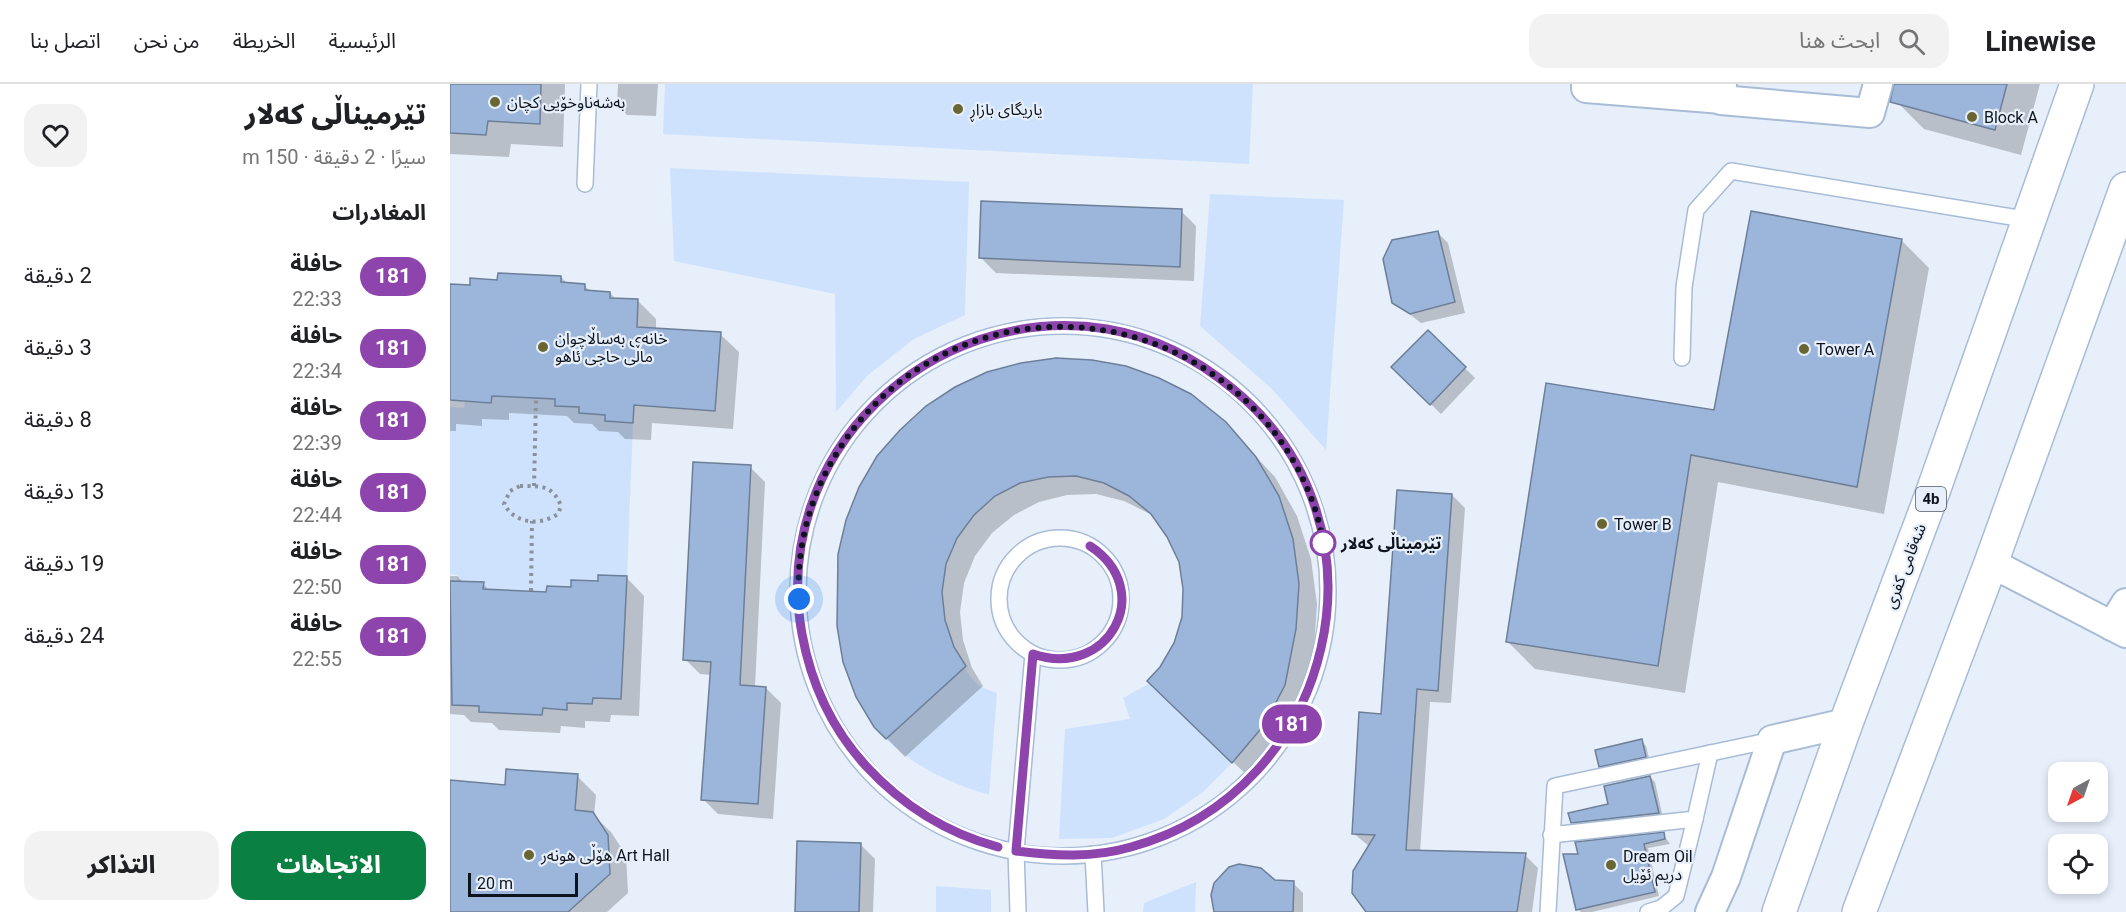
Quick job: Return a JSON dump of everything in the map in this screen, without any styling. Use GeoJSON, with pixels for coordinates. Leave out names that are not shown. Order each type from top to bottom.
{"type":"FeatureCollection","features":[{"type":"Feature","properties":{"kind":"highway","name":"شەقامی کفری"},"geometry":{"type":"LineString","coordinates":[[1779,912],[1846,723],[1931,497],[2077,84]]}},
{"type":"Feature","properties":{"kind":"highway"},"geometry":{"type":"LineString","coordinates":[[1859,912],[1991,563],[2126,189]]}},
{"type":"Feature","properties":{"kind":"street"},"geometry":{"type":"LineString","coordinates":[[1587,84],[1586,87],[1722,92],[1870,113],[1878,84]]}},
{"type":"Feature","properties":{"kind":"street"},"geometry":{"type":"LineString","coordinates":[[1991,563],[2121,621]]}},
{"type":"Feature","properties":{"kind":"street"},"geometry":{"type":"LineString","coordinates":[[1710,912],[1726,878],[1772,740],[1846,723]]}},
{"type":"Feature","properties":{"kind":"lane"},"geometry":{"type":"LineString","coordinates":[[585,184],[590,84]]}},
{"type":"Feature","properties":{"kind":"lane"},"geometry":{"type":"LineString","coordinates":[[1682,358],[1684,287],[1696,210],[1731,171],[2030,220]]}},
{"type":"Feature","properties":{"kind":"lane"},"geometry":{"type":"LineString","coordinates":[[1072,326],[1109,330],[1146,339],[1181,354],[1214,373],[1243,397],[1269,424],[1291,455],[1308,489],[1320,525],[1328,581],[1324,638],[1315,674],[1301,710],[1282,742],[1258,771],[1231,797],[1200,818],[1166,835],[1130,848],[1093,854],[1054,856],[1016,851],[980,842],[945,827],[912,808],[883,784],[857,756],[835,725],[818,692],[806,655],[800,618],[798,581],[802,543],[812,506],[826,471],[845,439],[868,410],[896,384],[927,362],[961,346],[997,334],[1034,327],[1072,326]]}},
{"type":"Feature","properties":{"kind":"lane"},"geometry":{"type":"LineString","coordinates":[[1050,538],[1081,541],[1106,558],[1116,574],[1122,604],[1116,623],[1106,640],[1081,657],[1052,660],[1033,654],[1016,642],[1005,625],[999,595],[1004,575],[1015,558],[1031,545],[1050,538]]}},
{"type":"Feature","properties":{"kind":"lane"},"geometry":{"type":"LineString","coordinates":[[1018,912],[1016,851],[1033,654]]}},
{"type":"Feature","properties":{"kind":"lane"},"geometry":{"type":"LineString","coordinates":[[1548,912],[1551,835],[1556,786],[1772,740]]}},
{"type":"Feature","properties":{"kind":"lane"},"geometry":{"type":"LineString","coordinates":[[1648,912],[1661,908],[1676,896],[1710,753]]}},
{"type":"Feature","properties":{"kind":"lane"},"geometry":{"type":"LineString","coordinates":[[1551,835],[1695,819]]}},
{"type":"Feature","properties":{"kind":"lane"},"geometry":{"type":"LineString","coordinates":[[1093,854],[1096,912]]}},
{"type":"Feature","properties":{"kind":"path"},"geometry":{"type":"LineString","coordinates":[[534,486],[536,398]]}},
{"type":"Feature","properties":{"kind":"path"},"geometry":{"type":"LineString","coordinates":[[520,486],[534,486],[547,487],[556,494],[561,506],[558,514],[549,519],[532,521],[521,520],[510,515],[504,504],[510,491],[520,486]]}},
{"type":"Feature","properties":{"kind":"path"},"geometry":{"type":"LineString","coordinates":[[531,591],[532,521]]}},
{"type":"Feature","properties":{"kind":"shaded area","name":"یاریگای بازاڕ"},"geometry":{"type":"Polygon","coordinates":[[[665,84],[1253,84],[1249,164],[663,134],[665,84]]]}},
{"type":"Feature","properties":{"kind":"shaded area"},"geometry":{"type":"Polygon","coordinates":[[[670,168],[969,182],[965,315],[914,339],[868,375],[836,412],[835,294],[674,261],[670,168]]]}},
{"type":"Feature","properties":{"kind":"shaded area"},"geometry":{"type":"Polygon","coordinates":[[[1210,194],[1344,200],[1326,450],[1271,388],[1200,326],[1210,194]]]}},
{"type":"Feature","properties":{"kind":"shaded area"},"geometry":{"type":"Polygon","coordinates":[[[492,396],[555,398],[555,405],[579,407],[579,413],[605,415],[605,421],[633,423],[627,576],[599,575],[598,581],[571,587],[547,586],[546,592],[483,589],[484,583],[457,581],[457,575],[450,574],[450,407],[464,408],[465,401],[492,396]]]}},
{"type":"Feature","properties":{"kind":"shaded area"},"geometry":{"type":"Polygon","coordinates":[[[965,667],[978,684],[997,693],[989,795],[921,766],[886,739],[965,667]]]}},
{"type":"Feature","properties":{"kind":"shaded area"},"geometry":{"type":"Polygon","coordinates":[[[1150,683],[1232,763],[1203,792],[1164,819],[1112,838],[1059,839],[1065,729],[1130,719],[1123,698],[1150,683]]]}},
{"type":"Feature","properties":{"kind":"shaded area"},"geometry":{"type":"Polygon","coordinates":[[[1196,882],[1195,912],[1143,912],[1144,903],[1196,882]]]}},
{"type":"Feature","properties":{"kind":"shaded area"},"geometry":{"type":"Polygon","coordinates":[[[936,886],[991,890],[991,912],[936,912],[936,886]]]}},
{"type":"Feature","properties":{"kind":"building","name":"بەشەناوخۆیی کچان"},"geometry":{"type":"Polygon","coordinates":[[[450,84],[541,84],[540,124],[488,121],[486,135],[450,133],[450,84]]]}},
{"type":"Feature","properties":{"kind":"building","name":"Block A"},"geometry":{"type":"Polygon","coordinates":[[[1894,84],[2007,84],[1995,130],[1890,102],[1894,84]]]}},
{"type":"Feature","properties":{"kind":"building"},"geometry":{"type":"Polygon","coordinates":[[[981,201],[1182,209],[1180,267],[979,258],[981,201]]]}},
{"type":"Feature","properties":{"kind":"building"},"geometry":{"type":"Polygon","coordinates":[[[1751,211],[1902,239],[1857,487],[1691,455],[1658,666],[1506,642],[1546,383],[1714,410],[1751,211]]]}},
{"type":"Feature","properties":{"kind":"building"},"geometry":{"type":"Polygon","coordinates":[[[1438,231],[1455,302],[1410,314],[1392,303],[1383,259],[1392,240],[1438,231]]]}},
{"type":"Feature","properties":{"kind":"building","name":"خانەی بەساڵاچوان ماڵی حاجی ئاهو"},"geometry":{"type":"Polygon","coordinates":[[[498,273],[561,276],[561,282],[585,284],[585,290],[610,292],[610,298],[638,299],[637,327],[721,332],[715,411],[634,405],[633,423],[605,421],[605,415],[579,413],[579,407],[555,406],[555,399],[492,396],[491,403],[450,400],[450,284],[470,285],[470,278],[497,280],[498,273]]]}},
{"type":"Feature","properties":{"kind":"building"},"geometry":{"type":"Polygon","coordinates":[[[1428,330],[1466,367],[1430,405],[1391,367],[1428,330]]]}},
{"type":"Feature","properties":{"kind":"building","name":"تێرمیناڵی کەلار"},"geometry":{"type":"Polygon","coordinates":[[[1056,358],[1092,360],[1126,366],[1159,378],[1191,394],[1226,422],[1256,457],[1279,496],[1293,539],[1299,584],[1296,629],[1285,685],[1264,725],[1232,763],[1147,681],[1160,667],[1174,643],[1182,617],[1183,589],[1179,562],[1167,537],[1151,514],[1129,496],[1104,483],[1076,476],[1048,477],[1020,483],[995,496],[974,515],[957,538],[946,564],[942,592],[945,620],[954,647],[966,666],[886,739],[874,727],[856,697],[843,662],[837,626],[838,554],[846,520],[859,487],[877,456],[926,406],[955,387],[987,372],[1021,363],[1056,358]]]}},
{"type":"Feature","properties":{"kind":"building"},"geometry":{"type":"Polygon","coordinates":[[[693,462],[751,465],[740,685],[766,687],[758,804],[701,800],[711,662],[683,660],[693,462]]]}},
{"type":"Feature","properties":{"kind":"building"},"geometry":{"type":"Polygon","coordinates":[[[1397,490],[1452,494],[1438,691],[1417,689],[1406,850],[1526,853],[1517,912],[1366,912],[1352,893],[1353,871],[1375,835],[1352,834],[1359,712],[1381,714],[1397,490]]]}},
{"type":"Feature","properties":{"kind":"building"},"geometry":{"type":"Polygon","coordinates":[[[598,575],[627,576],[621,699],[593,698],[592,704],[567,703],[567,710],[543,708],[542,715],[479,712],[479,706],[452,705],[450,581],[484,582],[483,589],[546,592],[547,586],[571,587],[571,580],[598,581],[598,575]]]}},
{"type":"Feature","properties":{"kind":"building"},"geometry":{"type":"Polygon","coordinates":[[[1642,739],[1646,757],[1599,767],[1595,750],[1642,739]]]}},
{"type":"Feature","properties":{"kind":"building","name":"هۆڵی هونەر Art Hall"},"geometry":{"type":"Polygon","coordinates":[[[506,769],[578,774],[575,810],[593,812],[608,835],[610,874],[568,912],[450,912],[450,780],[505,785],[506,769]]]}},
{"type":"Feature","properties":{"kind":"building"},"geometry":{"type":"Polygon","coordinates":[[[1650,776],[1659,813],[1571,823],[1568,813],[1608,804],[1604,786],[1650,776]]]}},
{"type":"Feature","properties":{"kind":"building"},"geometry":{"type":"Polygon","coordinates":[[[1664,832],[1665,839],[1644,844],[1655,892],[1576,910],[1563,854],[1578,854],[1575,842],[1664,832]]]}},
{"type":"Feature","properties":{"kind":"building"},"geometry":{"type":"Polygon","coordinates":[[[797,841],[861,843],[859,912],[795,912],[797,841]]]}},
{"type":"Feature","properties":{"kind":"building"},"geometry":{"type":"Polygon","coordinates":[[[1239,864],[1261,868],[1275,880],[1294,881],[1293,912],[1214,912],[1211,895],[1214,883],[1229,867],[1239,864]]]}},
{"type":"Feature","properties":{"kind":"bus line","name":"181"},"geometry":{"type":"LineString","coordinates":[[998,847],[945,827],[912,808],[883,784],[857,756],[835,725],[818,692],[806,655],[800,618],[798,581],[802,543],[812,506],[826,471],[845,439],[868,410],[896,384],[927,362],[961,346],[997,334],[1034,327],[1072,326],[1109,330],[1146,339],[1181,354],[1214,373],[1243,397],[1269,424],[1291,455],[1308,489],[1320,525],[1327,562],[1328,600],[1324,638],[1315,674],[1301,710],[1282,742],[1258,771],[1231,797],[1200,818],[1166,835],[1130,848],[1093,854],[1054,856],[1016,851],[1033,654],[1052,660],[1062,660],[1090,653],[1106,640],[1120,614],[1122,604],[1120,584],[1116,574],[1106,558],[1090,546]]}},
{"type":"Feature","properties":{"kind":"place","name":"بەشەناوخۆیی کچان"},"geometry":{"type":"Point","coordinates":[495,102]}},
{"type":"Feature","properties":{"kind":"place","name":"یاریگای بازاڕ"},"geometry":{"type":"Point","coordinates":[958,109]}},
{"type":"Feature","properties":{"kind":"place","name":"Block A"},"geometry":{"type":"Point","coordinates":[1972,117]}},
{"type":"Feature","properties":{"kind":"place","name":"خانەی بەساڵاچوان ماڵی حاجی ئاهو"},"geometry":{"type":"Point","coordinates":[543,347]}},
{"type":"Feature","properties":{"kind":"place","name":"Tower A"},"geometry":{"type":"Point","coordinates":[1804,349]}},
{"type":"Feature","properties":{"kind":"place","name":"Tower B"},"geometry":{"type":"Point","coordinates":[1602,524]}},
{"type":"Feature","properties":{"kind":"place","name":"تێرمیناڵی کەلار"},"geometry":{"type":"Point","coordinates":[1323,543]}},
{"type":"Feature","properties":{"kind":"place","name":"هۆڵی هونەر Art Hall"},"geometry":{"type":"Point","coordinates":[529,855]}},
{"type":"Feature","properties":{"kind":"place","name":"Dream Oil دریم ئۆیل"},"geometry":{"type":"Point","coordinates":[1611,865]}},
{"type":"Feature","properties":{"kind":"route"},"geometry":{"type":"LineString","coordinates":[[799,599],[798,581],[802,543],[812,506],[826,471],[845,439],[868,410],[896,384],[927,362],[961,346],[997,334],[1034,327],[1072,326],[1109,330],[1146,339],[1181,354],[1214,373],[1243,397],[1269,424],[1291,455],[1308,489],[1320,525],[1323,543]]}}]}
